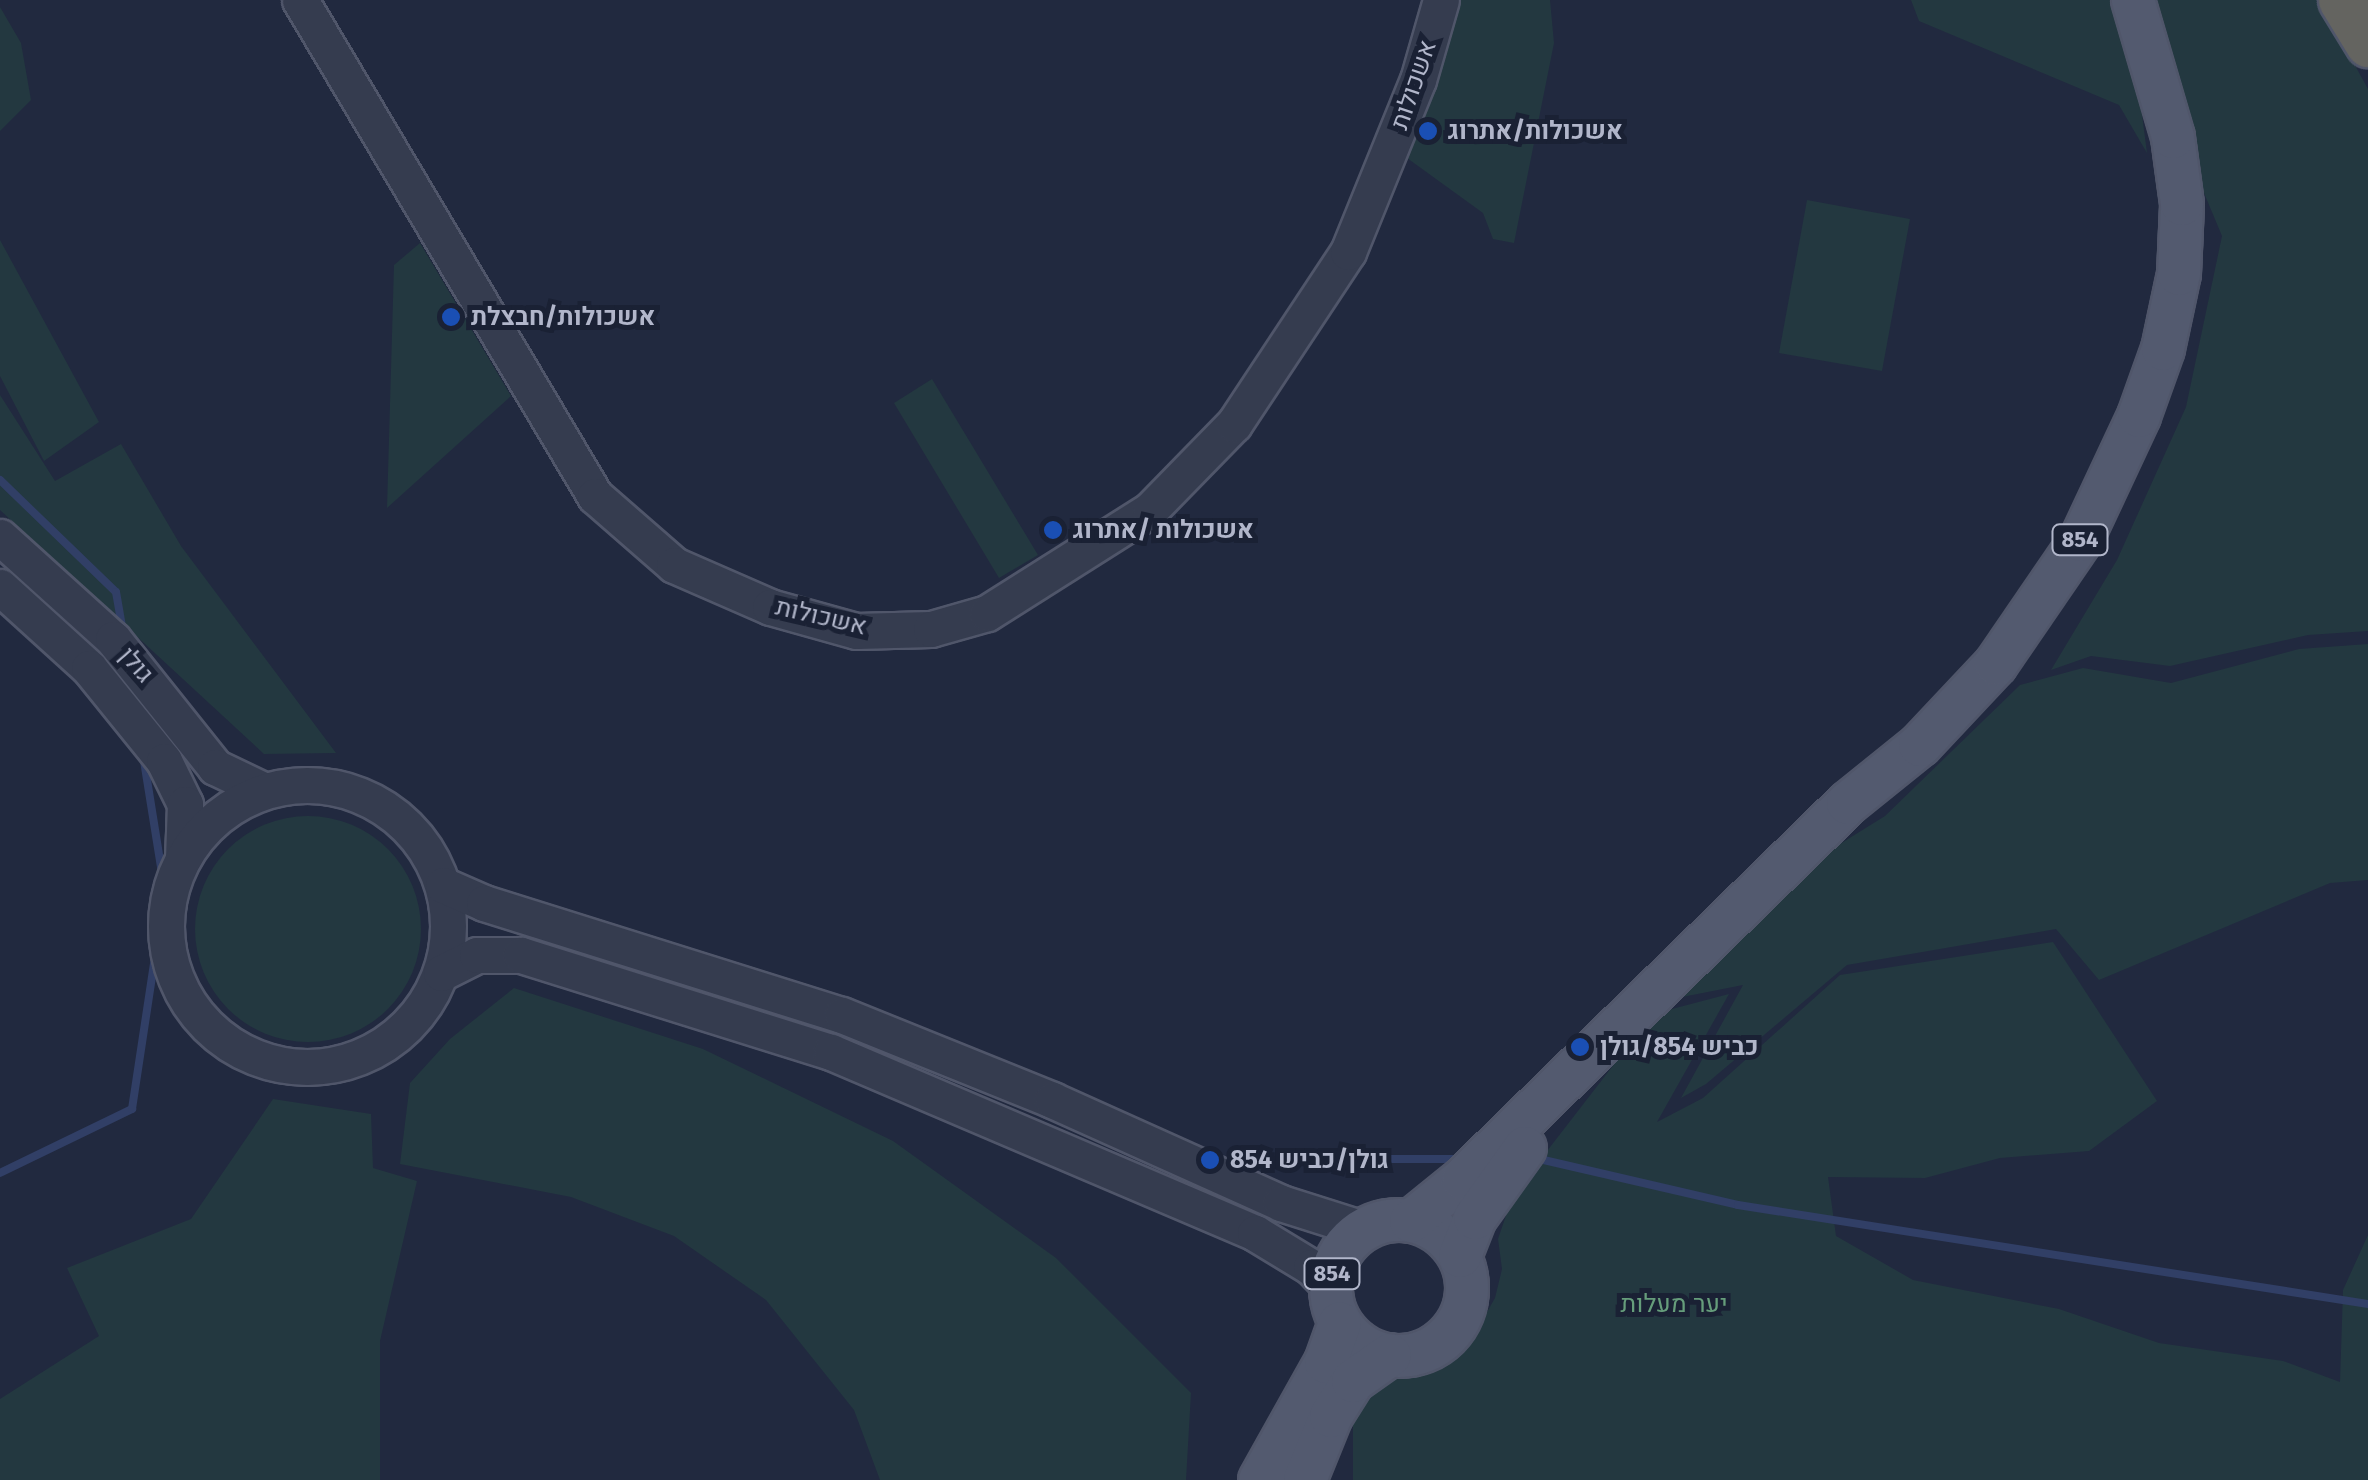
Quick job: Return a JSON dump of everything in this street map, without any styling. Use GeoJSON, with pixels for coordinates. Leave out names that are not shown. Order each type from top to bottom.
{"type":"FeatureCollection","features":[{"type":"Feature","properties":{"kind":"highway"},"geometry":{"type":"LineString","coordinates":[[2341,0],[2368,44]]}},
{"type":"Feature","properties":{"kind":"main road","name":"854"},"geometry":{"type":"LineString","coordinates":[[1260,1480],[1326,1362],[1335,1306],[1336,1261],[1363,1229],[1411,1221],[1463,1179],[1693,949],[1920,745],[1996,664],[2040,606],[2115,475],[2164,349],[2178,274],[2182,204],[2165,102],[2133,0]]}},
{"type":"Feature","properties":{"kind":"main road","name":"854"},"geometry":{"type":"LineString","coordinates":[[1460,1256],[1494,1188],[1693,949]]}},
{"type":"Feature","properties":{"kind":"main road"},"geometry":{"type":"LineString","coordinates":[[1305,1480],[1330,1416],[1353,1382],[1390,1355],[1421,1353],[1458,1324],[1467,1302],[1460,1256],[1445,1237],[1411,1221]]}},
{"type":"Feature","properties":{"kind":"main road","name":"854"},"geometry":{"type":"LineString","coordinates":[[1335,1306],[1353,1339],[1390,1355]]}},
{"type":"Feature","properties":{"kind":"street","name":"אשכולות"},"geometry":{"type":"LineString","coordinates":[[300,0],[595,496],[674,565],[770,607],[856,631],[930,629],[987,613],[1150,510],[1234,424],[1348,252],[1418,80],[1442,0]]}},
{"type":"Feature","properties":{"kind":"street","name":"גולן"},"geometry":{"type":"LineString","coordinates":[[0,537],[113,638],[215,767],[265,792]]}},
{"type":"Feature","properties":{"kind":"street","name":"גולן"},"geometry":{"type":"LineString","coordinates":[[0,586],[89,668],[164,761],[185,804],[182,859]]}},
{"type":"Feature","properties":{"kind":"street"},"geometry":{"type":"LineString","coordinates":[[320,786],[375,802],[416,837],[442,885],[449,928],[441,973],[420,1012],[370,1054],[317,1067],[260,1060],[205,1024],[172,968],[168,902],[182,859],[218,818],[265,792],[320,786]]}},
{"type":"Feature","properties":{"kind":"street"},"geometry":{"type":"LineString","coordinates":[[442,885],[484,904],[842,1015],[1052,1100],[1281,1204],[1363,1229]]}},
{"type":"Feature","properties":{"kind":"street"},"geometry":{"type":"LineString","coordinates":[[441,973],[477,955],[521,955],[795,1039],[989,1114],[1255,1233],[1311,1268],[1335,1306]]}},
{"type":"Feature","properties":{"kind":"green space"},"geometry":{"type":"Polygon","coordinates":[[[1456,0],[1550,0],[1554,43],[1514,243],[1493,239],[1483,213],[1407,158],[1437,86],[1456,0]]]}},
{"type":"Feature","properties":{"kind":"green space"},"geometry":{"type":"Polygon","coordinates":[[[1911,0],[2119,0],[2135,61],[2147,153],[2119,105],[1919,21],[1911,0]]]}},
{"type":"Feature","properties":{"kind":"green space"},"geometry":{"type":"Polygon","coordinates":[[[2149,0],[2319,0],[2368,89],[2368,631],[2308,635],[2170,666],[2091,656],[2051,670],[2117,560],[2186,407],[2222,236],[2176,126],[2149,0]]]}},
{"type":"Feature","properties":{"kind":"green space"},"geometry":{"type":"Polygon","coordinates":[[[0,7],[21,43],[31,100],[0,131],[0,7]]]}},
{"type":"Feature","properties":{"kind":"green space"},"geometry":{"type":"Polygon","coordinates":[[[1807,200],[1910,219],[1882,371],[1779,353],[1807,200]]]}},
{"type":"Feature","properties":{"kind":"green space"},"geometry":{"type":"Polygon","coordinates":[[[0,240],[99,422],[44,461],[0,376],[0,240]]]}},
{"type":"Feature","properties":{"kind":"green space"},"geometry":{"type":"Polygon","coordinates":[[[420,243],[511,396],[387,508],[394,265],[420,243]]]}},
{"type":"Feature","properties":{"kind":"green space"},"geometry":{"type":"Polygon","coordinates":[[[932,379],[1038,555],[999,578],[894,403],[932,379]]]}},
{"type":"Feature","properties":{"kind":"green space"},"geometry":{"type":"Polygon","coordinates":[[[0,395],[55,481],[121,444],[181,546],[336,753],[264,754],[0,510],[0,395]]]}},
{"type":"Feature","properties":{"kind":"green space"},"geometry":{"type":"Polygon","coordinates":[[[2368,644],[2368,880],[2330,883],[2099,980],[2056,929],[1847,965],[1706,1084],[1681,1098],[1743,985],[1662,1001],[1769,888],[1885,816],[2020,685],[2083,668],[2171,683],[2299,649],[2368,644]]]}},
{"type":"Feature","properties":{"kind":"green space"},"geometry":{"type":"Polygon","coordinates":[[[308,816],[351,825],[388,849],[412,886],[421,929],[412,972],[388,1009],[351,1033],[308,1042],[265,1033],[228,1009],[204,972],[195,929],[204,886],[228,849],[265,825],[308,816]]]}},
{"type":"Feature","properties":{"kind":"green space","name":"יער מעלות"},"geometry":{"type":"Polygon","coordinates":[[[2053,942],[2157,1101],[2089,1151],[2000,1158],[1925,1178],[1828,1177],[1836,1236],[1913,1280],[2059,1309],[2159,1343],[2283,1361],[2340,1382],[2343,1290],[2368,1235],[2368,1480],[1353,1480],[1353,1417],[1393,1360],[1443,1351],[1476,1331],[1495,1298],[1502,1269],[1498,1239],[1513,1195],[1653,1014],[1729,994],[1657,1122],[1703,1098],[1840,975],[2053,942]]]}},
{"type":"Feature","properties":{"kind":"green space"},"geometry":{"type":"Polygon","coordinates":[[[514,988],[703,1049],[893,1141],[1056,1258],[1191,1393],[1186,1480],[880,1480],[854,1410],[766,1300],[674,1236],[571,1197],[400,1164],[410,1083],[450,1039],[514,988]]]}},
{"type":"Feature","properties":{"kind":"green space"},"geometry":{"type":"Polygon","coordinates":[[[273,1099],[371,1114],[373,1168],[417,1181],[380,1341],[380,1480],[0,1480],[0,1399],[99,1336],[67,1268],[191,1219],[273,1099]]]}},
{"type":"Feature","properties":{"kind":"waterway"},"geometry":{"type":"LineString","coordinates":[[0,480],[116,592],[123,632]]}},
{"type":"Feature","properties":{"kind":"waterway"},"geometry":{"type":"LineString","coordinates":[[0,1173],[132,1109],[165,892],[143,755]]}},
{"type":"Feature","properties":{"kind":"waterway"},"geometry":{"type":"LineString","coordinates":[[1535,1158],[1738,1205],[2368,1304]]}},
{"type":"Feature","properties":{"kind":"waterway"},"geometry":{"type":"LineString","coordinates":[[1385,1159],[1461,1159]]}},
{"type":"Feature","properties":{"kind":"place","name":"אשכולות/אתרוג"},"geometry":{"type":"Point","coordinates":[1428,131]}},
{"type":"Feature","properties":{"kind":"place","name":"אשכולות/חבצלת"},"geometry":{"type":"Point","coordinates":[451,317]}},
{"type":"Feature","properties":{"kind":"place","name":"אשכולות /אתרוג"},"geometry":{"type":"Point","coordinates":[1053,530]}},
{"type":"Feature","properties":{"kind":"place","name":"כביש 854/גולן"},"geometry":{"type":"Point","coordinates":[1580,1047]}},
{"type":"Feature","properties":{"kind":"place","name":"גולן/כביש 854"},"geometry":{"type":"Point","coordinates":[1210,1160]}}]}
